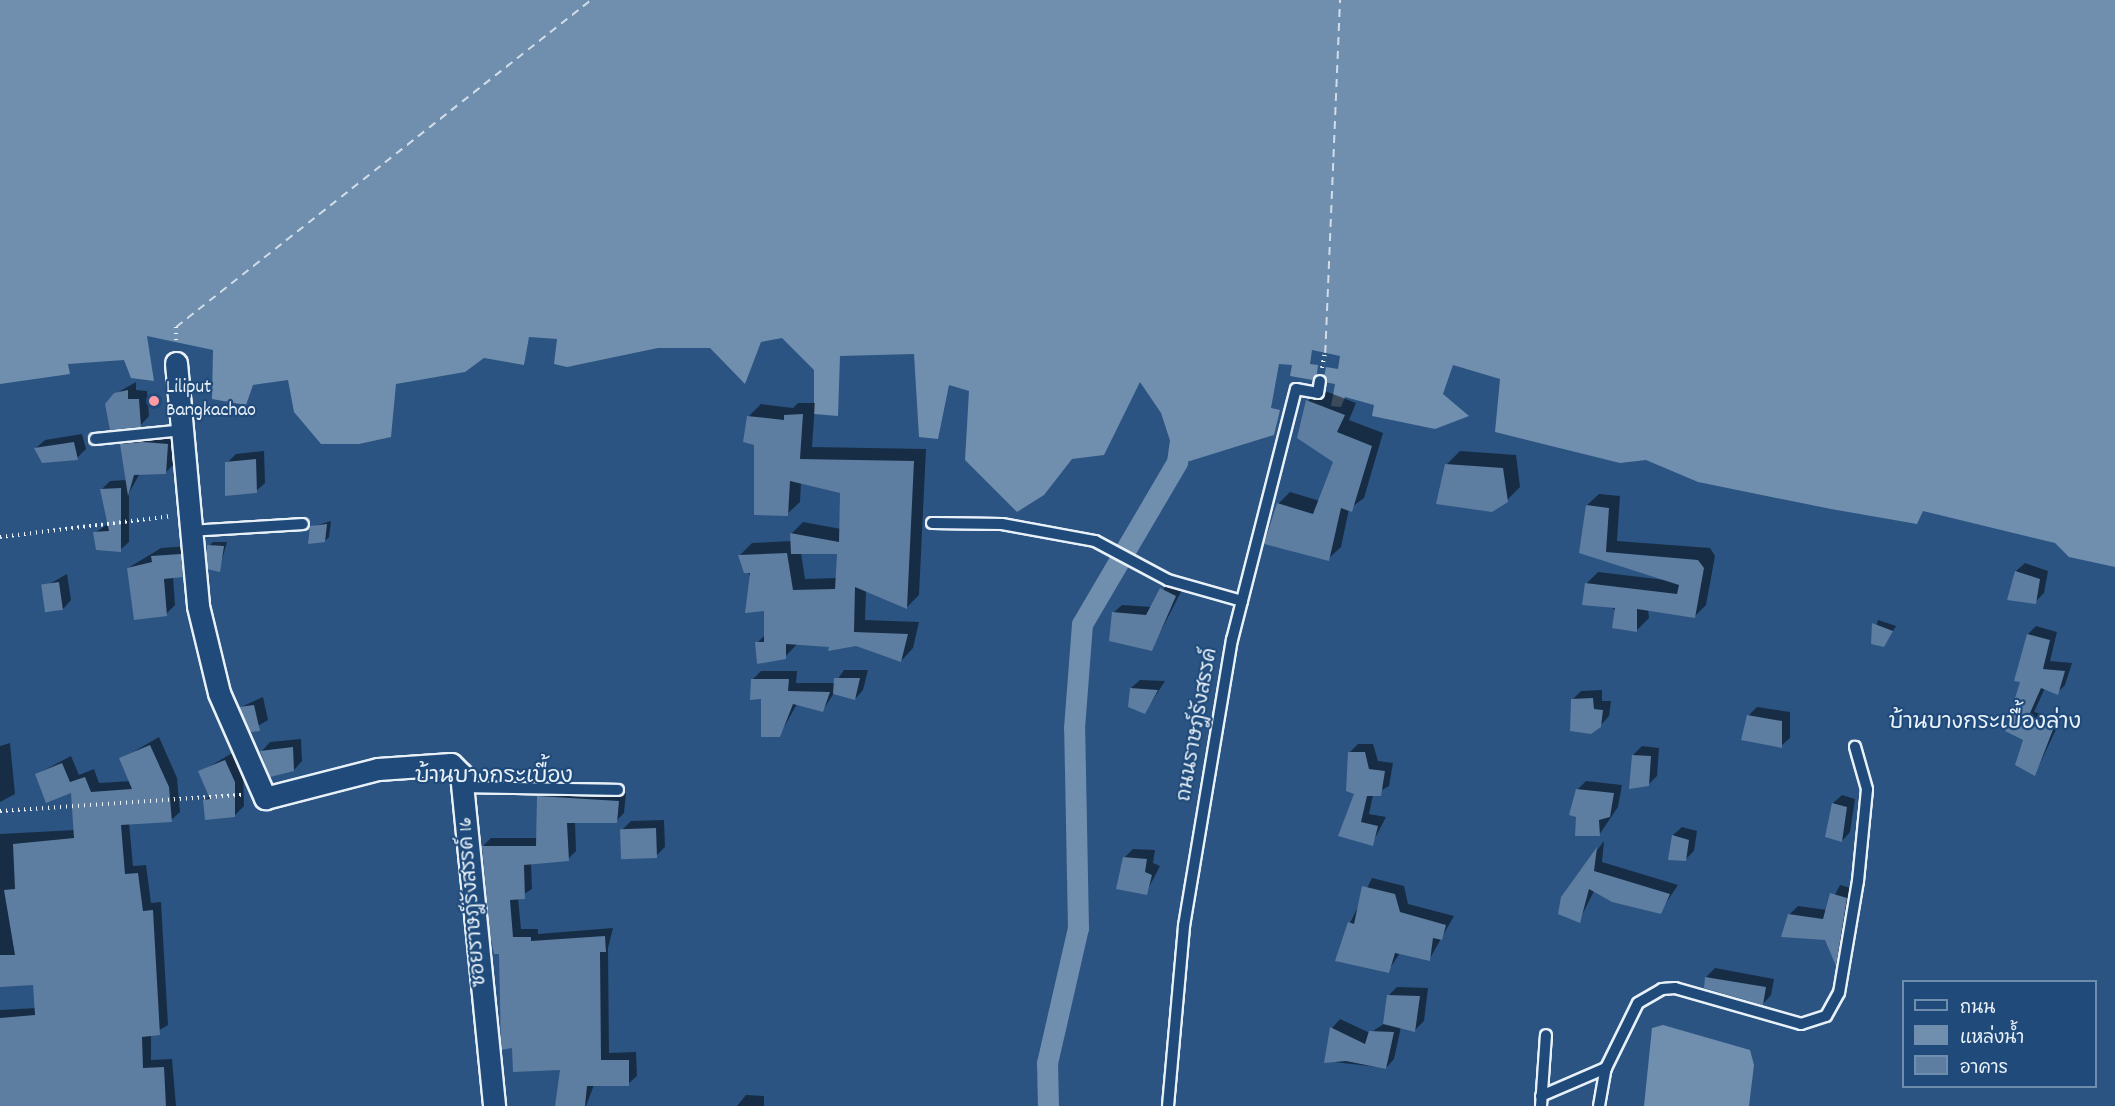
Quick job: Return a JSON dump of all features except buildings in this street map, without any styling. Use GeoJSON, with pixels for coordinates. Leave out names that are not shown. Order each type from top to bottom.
{"type":"FeatureCollection","features":[{"type":"Feature","properties":{"kind":"street"},"geometry":{"type":"LineString","coordinates":[[176,363],[184,430],[193,579],[212,670],[265,798],[393,767],[451,764],[465,787]]}},
{"type":"Feature","properties":{"kind":"street","name":"ซอยราษฎ์รังสรรค์ 16"},"geometry":{"type":"LineString","coordinates":[[465,787],[494,1106]]}},
{"type":"Feature","properties":{"kind":"lane","name":"ถนนราษฎ์รังสรรค์"},"geometry":{"type":"LineString","coordinates":[[1168,1106],[1184,926],[1242,601],[1296,389],[1318,393],[1320,381]]}},
{"type":"Feature","properties":{"kind":"lane"},"geometry":{"type":"LineString","coordinates":[[95,439],[184,430]]}},
{"type":"Feature","properties":{"kind":"lane"},"geometry":{"type":"LineString","coordinates":[[190,522],[303,524]]}},
{"type":"Feature","properties":{"kind":"lane"},"geometry":{"type":"LineString","coordinates":[[932,523],[1002,524],[1110,549],[1168,580],[1242,601]]}},
{"type":"Feature","properties":{"kind":"lane"},"geometry":{"type":"LineString","coordinates":[[1599,1106],[1606,1068],[1638,1003],[1662,989],[1675,988],[1801,1024],[1826,1016],[1839,993],[1858,881],[1867,789],[1855,747]]}},
{"type":"Feature","properties":{"kind":"lane"},"geometry":{"type":"LineString","coordinates":[[465,787],[618,790]]}},
{"type":"Feature","properties":{"kind":"lane"},"geometry":{"type":"LineString","coordinates":[[1541,1101],[1546,1035]]}},
{"type":"Feature","properties":{"kind":"lane"},"geometry":{"type":"LineString","coordinates":[[1541,1101],[1606,1068]]}},
{"type":"Feature","properties":{"kind":"path"},"geometry":{"type":"LineString","coordinates":[[0,537],[190,522]]}},
{"type":"Feature","properties":{"kind":"path"},"geometry":{"type":"LineString","coordinates":[[0,811],[224,795],[265,798]]}},
{"type":"Feature","properties":{"kind":"water"},"geometry":{"type":"Polygon","coordinates":[[[0,0],[2115,0],[2115,567],[2069,557],[2055,543],[1923,511],[1917,524],[1831,509],[1698,482],[1646,460],[1620,463],[1495,432],[1500,379],[1453,365],[1443,394],[1469,416],[1435,429],[1372,416],[1374,405],[1345,397],[1341,407],[1331,406],[1335,384],[1290,376],[1292,365],[1279,364],[1271,408],[1280,410],[1274,435],[1190,461],[1177,462],[1161,413],[1140,382],[1104,455],[1072,459],[1044,495],[1017,512],[965,460],[969,391],[949,385],[938,439],[919,437],[914,354],[840,356],[838,416],[814,414],[814,370],[782,338],[761,342],[745,384],[710,348],[658,348],[567,367],[554,364],[557,339],[529,337],[524,365],[484,358],[465,372],[396,384],[391,437],[359,444],[321,444],[294,412],[288,380],[253,385],[246,405],[212,399],[213,350],[147,336],[154,381],[131,378],[124,360],[68,364],[70,374],[0,384],[0,0]]]}},
{"type":"Feature","properties":{"kind":"water"},"geometry":{"type":"Polygon","coordinates":[[[1663,1025],[1750,1050],[1754,1065],[1749,1106],[1644,1106],[1652,1028],[1663,1025]]]}},
{"type":"Feature","properties":{"kind":"pier"},"geometry":{"type":"Polygon","coordinates":[[[1312,350],[1340,356],[1338,369],[1326,367],[1323,382],[1316,381],[1318,365],[1310,364],[1312,350]]]}},
{"type":"Feature","properties":{"kind":"waterway"},"geometry":{"type":"LineString","coordinates":[[1048,1106],[1047,1063],[1078,928],[1074,728],[1082,624],[1177,462],[1181,435]]}},
{"type":"Feature","properties":{"kind":"ferry route"},"geometry":{"type":"LineString","coordinates":[[176,327],[591,0]]}},
{"type":"Feature","properties":{"kind":"ferry route"},"geometry":{"type":"LineString","coordinates":[[1325,353],[1340,0]]}},
{"type":"Feature","properties":{"kind":"place","name":"Liliput Bangkachao"},"geometry":{"type":"Point","coordinates":[154,401]}},
{"type":"Feature","properties":{"kind":"district","name":"บ้านบางกระเบื้องล่าง"},"geometry":{"type":"Point","coordinates":[1985,724]}},
{"type":"Feature","properties":{"kind":"district","name":"บ้านบางกระเบื้อง"},"geometry":{"type":"Point","coordinates":[494,778]}}]}
